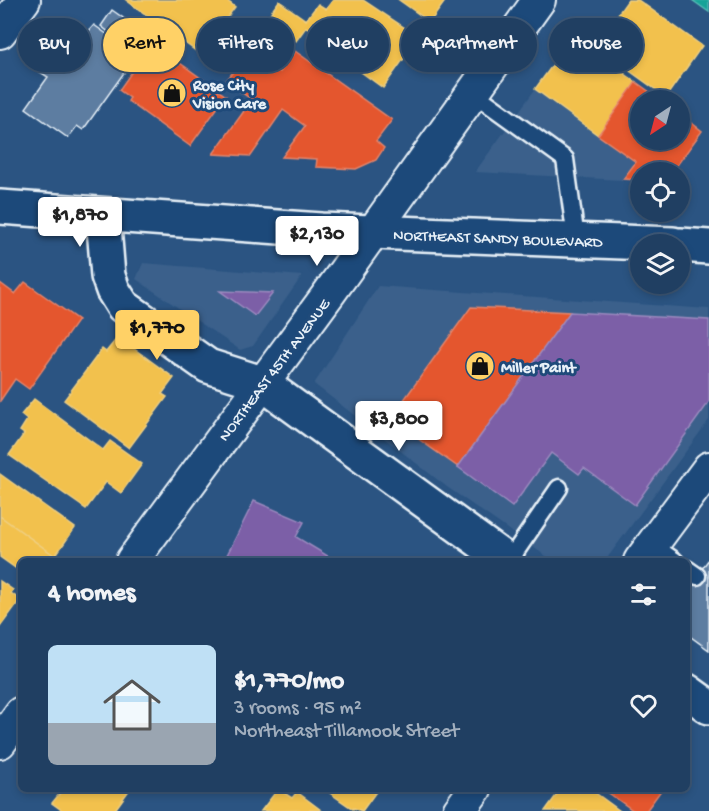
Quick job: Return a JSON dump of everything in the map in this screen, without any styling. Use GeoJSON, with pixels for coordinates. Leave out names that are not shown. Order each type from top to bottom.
{"type":"FeatureCollection","features":[{"type":"Feature","properties":{"kind":"main road","name":"NORTHEAST SANDY BOULEVARD"},"geometry":{"type":"LineString","coordinates":[[0,207],[371,232],[630,242]]}},
{"type":"Feature","properties":{"kind":"main road"},"geometry":{"type":"LineString","coordinates":[[103,215],[108,276],[112,290],[123,306],[208,366],[262,383],[504,558]]}},
{"type":"Feature","properties":{"kind":"main road"},"geometry":{"type":"LineString","coordinates":[[690,246],[709,247]]}},
{"type":"Feature","properties":{"kind":"main road"},"geometry":{"type":"LineString","coordinates":[[690,693],[709,707]]}},
{"type":"Feature","properties":{"kind":"street"},"geometry":{"type":"LineString","coordinates":[[0,32],[24,0]]}},
{"type":"Feature","properties":{"kind":"street","name":"NORTHEAST 45TH AVENUE"},"geometry":{"type":"LineString","coordinates":[[139,558],[262,383],[539,0]]}},
{"type":"Feature","properties":{"kind":"street"},"geometry":{"type":"LineString","coordinates":[[656,556],[709,468]]}},
{"type":"Feature","properties":{"kind":"street"},"geometry":{"type":"LineString","coordinates":[[0,742],[18,717]]}},
{"type":"Feature","properties":{"kind":"street"},"geometry":{"type":"LineString","coordinates":[[459,811],[473,792]]}},
{"type":"Feature","properties":{"kind":"lane"},"geometry":{"type":"LineString","coordinates":[[472,92],[565,159],[576,239]]}},
{"type":"Feature","properties":{"kind":"lane"},"geometry":{"type":"LineString","coordinates":[[510,558],[559,488]]}},
{"type":"Feature","properties":{"kind":"shaded area"},"geometry":{"type":"Polygon","coordinates":[[[549,70],[549,72],[622,72],[647,90],[630,90],[630,150],[689,150],[680,162],[630,162],[630,180],[475,172],[549,70]]]}},
{"type":"Feature","properties":{"kind":"shaded area"},"geometry":{"type":"Polygon","coordinates":[[[690,121],[703,131],[690,148],[690,121]]]}},
{"type":"Feature","properties":{"kind":"shaded area"},"geometry":{"type":"Polygon","coordinates":[[[143,263],[302,276],[253,346],[240,350],[136,279],[143,263]]]}},
{"type":"Feature","properties":{"kind":"shaded area"},"geometry":{"type":"Polygon","coordinates":[[[378,286],[709,309],[709,420],[607,558],[549,558],[447,487],[314,384],[378,286]]]}},
{"type":"Feature","properties":{"kind":"building: Homes"},"geometry":{"type":"Polygon","coordinates":[[[126,0],[226,0],[235,7],[227,18],[197,18],[197,52],[185,43],[185,18],[151,18],[126,0]]]}},
{"type":"Feature","properties":{"kind":"building: Homes"},"geometry":{"type":"Polygon","coordinates":[[[333,0],[363,0],[401,25],[401,63],[383,88],[361,72],[389,72],[389,18],[308,18],[318,4],[326,9],[333,0]]]}},
{"type":"Feature","properties":{"kind":"building: Homes"},"geometry":{"type":"Polygon","coordinates":[[[399,0],[446,0],[433,18],[424,18],[399,0]]]}},
{"type":"Feature","properties":{"kind":"building: Homes"},"geometry":{"type":"Polygon","coordinates":[[[628,0],[638,0],[702,46],[671,90],[656,90],[631,72],[643,72],[643,18],[615,18],[628,0]]]}},
{"type":"Feature","properties":{"kind":"building: Homes"},"geometry":{"type":"Polygon","coordinates":[[[279,1],[306,20],[306,27],[296,41],[294,40],[294,18],[267,18],[279,1]]]}},
{"type":"Feature","properties":{"kind":"building: Homes"},"geometry":{"type":"Polygon","coordinates":[[[549,70],[549,72],[622,72],[636,82],[598,135],[535,89],[549,70]]]}},
{"type":"Feature","properties":{"kind":"building: Homes"},"geometry":{"type":"Polygon","coordinates":[[[118,337],[174,378],[162,394],[167,397],[129,448],[64,400],[102,349],[106,352],[118,337]]]}},
{"type":"Feature","properties":{"kind":"building: Homes"},"geometry":{"type":"Polygon","coordinates":[[[34,399],[103,450],[110,441],[142,464],[121,493],[106,482],[86,509],[9,455],[24,434],[20,431],[27,420],[21,415],[34,399]]]}},
{"type":"Feature","properties":{"kind":"building: Homes"},"geometry":{"type":"Polygon","coordinates":[[[0,474],[75,528],[55,556],[0,516],[0,474]]]}},
{"type":"Feature","properties":{"kind":"building: Homes"},"geometry":{"type":"Polygon","coordinates":[[[0,516],[55,556],[53,558],[18,558],[18,570],[0,557],[0,516]]]}},
{"type":"Feature","properties":{"kind":"building: Homes"},"geometry":{"type":"Polygon","coordinates":[[[0,581],[13,590],[11,593],[18,598],[18,603],[0,627],[0,581]]]}},
{"type":"Feature","properties":{"kind":"building: Homes"},"geometry":{"type":"Polygon","coordinates":[[[61,792],[128,792],[114,811],[63,811],[52,803],[61,792]]]}},
{"type":"Feature","properties":{"kind":"building: Homes"},"geometry":{"type":"Polygon","coordinates":[[[276,792],[283,792],[292,798],[297,792],[321,810],[261,811],[276,792]]]}},
{"type":"Feature","properties":{"kind":"building: Homes"},"geometry":{"type":"Polygon","coordinates":[[[328,792],[376,792],[362,811],[353,809],[328,792]]]}},
{"type":"Feature","properties":{"kind":"building: Homes"},"geometry":{"type":"Polygon","coordinates":[[[559,792],[594,792],[620,811],[545,811],[559,792]]]}},
{"type":"Feature","properties":{"kind":"building: Shops"},"geometry":{"type":"Polygon","coordinates":[[[294,52],[306,59],[306,72],[325,72],[392,120],[376,141],[384,148],[376,160],[356,169],[316,167],[317,159],[282,157],[305,126],[283,110],[251,156],[213,154],[252,100],[226,81],[233,72],[267,72],[270,74],[272,72],[294,72],[294,52]]]}},
{"type":"Feature","properties":{"kind":"building: Shops","name":"Rose City Vision Care"},"geometry":{"type":"Polygon","coordinates":[[[185,67],[226,96],[190,146],[128,101],[130,98],[119,90],[132,72],[185,72],[185,67]]]}},
{"type":"Feature","properties":{"kind":"building: Shops"},"geometry":{"type":"Polygon","coordinates":[[[636,82],[647,90],[630,90],[636,82]]]}},
{"type":"Feature","properties":{"kind":"building: Shops"},"geometry":{"type":"Polygon","coordinates":[[[630,90],[630,150],[688,150],[679,162],[636,162],[598,135],[630,90]]]}},
{"type":"Feature","properties":{"kind":"building: Shops"},"geometry":{"type":"Polygon","coordinates":[[[690,122],[702,131],[690,147],[690,122]]]}},
{"type":"Feature","properties":{"kind":"building: Shops"},"geometry":{"type":"Polygon","coordinates":[[[630,170],[630,179],[623,179],[630,170]]]}},
{"type":"Feature","properties":{"kind":"building: Shops"},"geometry":{"type":"Polygon","coordinates":[[[25,282],[78,320],[29,389],[15,379],[0,401],[0,283],[15,294],[25,282]]]}},
{"type":"Feature","properties":{"kind":"building: Shops","name":"Miller Paint"},"geometry":{"type":"Polygon","coordinates":[[[471,307],[570,312],[458,467],[390,419],[471,307]]]}},
{"type":"Feature","properties":{"kind":"building: Shops"},"geometry":{"type":"Polygon","coordinates":[[[607,792],[660,792],[646,811],[634,811],[607,792]]]}},
{"type":"Feature","properties":{"kind":"building: Offices"},"geometry":{"type":"Polygon","coordinates":[[[220,291],[273,293],[255,316],[220,291]]]}},
{"type":"Feature","properties":{"kind":"building: Offices"},"geometry":{"type":"Polygon","coordinates":[[[570,312],[709,320],[709,402],[635,505],[584,468],[579,474],[551,453],[512,507],[458,467],[570,312]]]}},
{"type":"Feature","properties":{"kind":"building: Offices"},"geometry":{"type":"Polygon","coordinates":[[[254,501],[304,522],[296,537],[331,558],[226,558],[254,501]]]}},
{"type":"Feature","properties":{"kind":"building: Public"},"geometry":{"type":"Polygon","coordinates":[[[692,0],[709,0],[709,12],[692,0]]]}},
{"type":"Feature","properties":{"kind":"building: Other"},"geometry":{"type":"Polygon","coordinates":[[[112,10],[123,18],[106,18],[112,10]]]}},
{"type":"Feature","properties":{"kind":"building: Other"},"geometry":{"type":"Polygon","coordinates":[[[94,25],[103,31],[103,72],[125,72],[83,130],[77,126],[68,138],[26,108],[48,77],[40,72],[91,72],[91,28],[94,25]]]}},
{"type":"Feature","properties":{"kind":"building: Other"},"geometry":{"type":"Polygon","coordinates":[[[709,559],[709,650],[690,636],[690,585],[709,559]]]}},
{"type":"Feature","properties":{"kind":"place","name":"Rose City Vision Care"},"geometry":{"type":"Point","coordinates":[172,93]}},
{"type":"Feature","properties":{"kind":"place","name":"Miller Paint"},"geometry":{"type":"Point","coordinates":[480,366]}}]}
